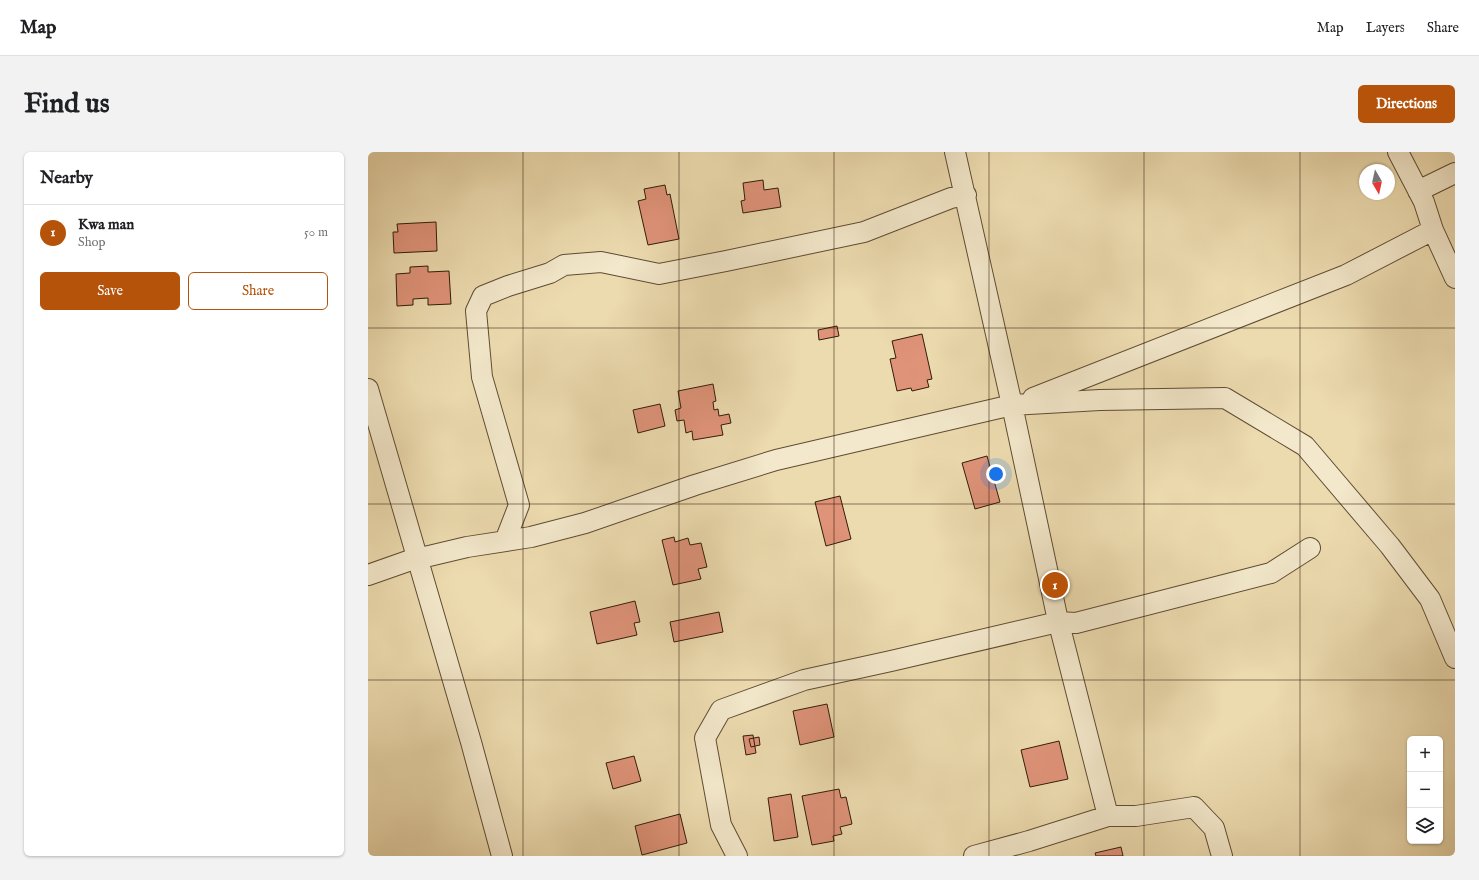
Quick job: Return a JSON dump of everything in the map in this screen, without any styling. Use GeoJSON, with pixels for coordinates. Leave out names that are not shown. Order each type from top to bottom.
{"type":"FeatureCollection","features":[{"type":"Feature","properties":{"kind":"street"},"geometry":{"type":"LineString","coordinates":[[955,152],[1015,405],[1058,622],[1108,816]]}},
{"type":"Feature","properties":{"kind":"street"},"geometry":{"type":"LineString","coordinates":[[1398,152],[1424,202],[1433,230],[1455,278]]}},
{"type":"Feature","properties":{"kind":"street"},"geometry":{"type":"LineString","coordinates":[[1418,191],[1455,173]]}},
{"type":"Feature","properties":{"kind":"street"},"geometry":{"type":"LineString","coordinates":[[505,541],[519,505],[482,377],[476,311],[483,296],[508,286],[550,273],[564,266],[601,262],[659,274],[864,232],[951,198],[966,195]]}},
{"type":"Feature","properties":{"kind":"street"},"geometry":{"type":"LineString","coordinates":[[368,575],[417,559],[467,547],[532,537],[585,522],[695,485],[776,460],[1015,405],[1346,275],[1433,230]]}},
{"type":"Feature","properties":{"kind":"street"},"geometry":{"type":"LineString","coordinates":[[368,389],[471,742],[502,856]]}},
{"type":"Feature","properties":{"kind":"street"},"geometry":{"type":"LineString","coordinates":[[1015,405],[1107,400],[1225,398],[1305,446],[1390,546],[1430,599],[1455,658]]}},
{"type":"Feature","properties":{"kind":"street"},"geometry":{"type":"LineString","coordinates":[[737,856],[721,825],[705,738],[721,710],[804,680],[891,662],[1058,622],[1076,623],[1270,573],[1310,548]]}},
{"type":"Feature","properties":{"kind":"street"},"geometry":{"type":"LineString","coordinates":[[974,856],[1029,841],[1108,816],[1136,816],[1194,807],[1214,828],[1222,856]]}},
{"type":"Feature","properties":{"kind":"building"},"geometry":{"type":"Polygon","coordinates":[[[763,180],[764,190],[778,188],[781,207],[743,213],[741,201],[745,200],[743,183],[763,180]]]}},
{"type":"Feature","properties":{"kind":"building"},"geometry":{"type":"Polygon","coordinates":[[[665,185],[667,195],[670,194],[679,239],[648,245],[638,201],[646,199],[644,189],[665,185]]]}},
{"type":"Feature","properties":{"kind":"building"},"geometry":{"type":"Polygon","coordinates":[[[436,222],[437,251],[394,253],[393,232],[398,232],[397,224],[436,222]]]}},
{"type":"Feature","properties":{"kind":"building"},"geometry":{"type":"Polygon","coordinates":[[[428,266],[428,272],[449,271],[451,304],[428,305],[428,298],[413,299],[413,305],[397,306],[396,274],[410,273],[410,267],[428,266]]]}},
{"type":"Feature","properties":{"kind":"building"},"geometry":{"type":"Polygon","coordinates":[[[837,326],[839,336],[819,340],[818,330],[837,326]]]}},
{"type":"Feature","properties":{"kind":"building"},"geometry":{"type":"Polygon","coordinates":[[[922,334],[932,379],[927,380],[929,387],[912,391],[911,388],[897,391],[890,359],[896,358],[892,341],[922,334]]]}},
{"type":"Feature","properties":{"kind":"building"},"geometry":{"type":"Polygon","coordinates":[[[713,384],[716,401],[713,402],[714,410],[718,409],[719,416],[729,414],[731,423],[721,425],[723,435],[693,440],[692,431],[686,433],[684,420],[677,421],[675,410],[681,408],[678,391],[713,384]]]}},
{"type":"Feature","properties":{"kind":"building"},"geometry":{"type":"Polygon","coordinates":[[[660,404],[665,426],[638,433],[633,410],[660,404]]]}},
{"type":"Feature","properties":{"kind":"building"},"geometry":{"type":"Polygon","coordinates":[[[987,456],[1000,502],[975,509],[962,463],[987,456]]]}},
{"type":"Feature","properties":{"kind":"building"},"geometry":{"type":"Polygon","coordinates":[[[840,496],[851,539],[826,546],[815,502],[840,496]]]}},
{"type":"Feature","properties":{"kind":"building"},"geometry":{"type":"Polygon","coordinates":[[[674,537],[675,542],[688,538],[690,545],[701,543],[707,567],[698,569],[701,579],[673,585],[662,540],[674,537]]]}},
{"type":"Feature","properties":{"kind":"building"},"geometry":{"type":"Polygon","coordinates":[[[635,601],[640,622],[634,623],[637,635],[597,644],[590,612],[635,601]]]}},
{"type":"Feature","properties":{"kind":"building"},"geometry":{"type":"Polygon","coordinates":[[[719,612],[723,632],[674,642],[670,622],[719,612]]]}},
{"type":"Feature","properties":{"kind":"building"},"geometry":{"type":"Polygon","coordinates":[[[827,704],[834,737],[800,745],[793,711],[827,704]]]}},
{"type":"Feature","properties":{"kind":"building"},"geometry":{"type":"Polygon","coordinates":[[[753,735],[756,753],[746,755],[743,736],[753,735]]]}},
{"type":"Feature","properties":{"kind":"building"},"geometry":{"type":"Polygon","coordinates":[[[759,737],[760,745],[751,747],[749,739],[759,737]]]}},
{"type":"Feature","properties":{"kind":"building"},"geometry":{"type":"Polygon","coordinates":[[[1059,741],[1068,779],[1030,787],[1021,750],[1059,741]]]}},
{"type":"Feature","properties":{"kind":"building"},"geometry":{"type":"Polygon","coordinates":[[[634,756],[641,781],[613,789],[606,763],[634,756]]]}},
{"type":"Feature","properties":{"kind":"building"},"geometry":{"type":"Polygon","coordinates":[[[839,789],[841,798],[846,797],[852,824],[840,827],[842,834],[833,836],[834,841],[812,845],[802,796],[839,789]]]}},
{"type":"Feature","properties":{"kind":"building"},"geometry":{"type":"Polygon","coordinates":[[[791,794],[798,837],[774,841],[768,798],[791,794]]]}},
{"type":"Feature","properties":{"kind":"building"},"geometry":{"type":"Polygon","coordinates":[[[680,814],[687,843],[642,855],[635,826],[680,814]]]}},
{"type":"Feature","properties":{"kind":"building"},"geometry":{"type":"Polygon","coordinates":[[[1121,847],[1123,856],[1096,856],[1095,853],[1121,847]]]}},
{"type":"Feature","properties":{"kind":"place","name":"Kwa man"},"geometry":{"type":"Point","coordinates":[1055,585]}}]}
